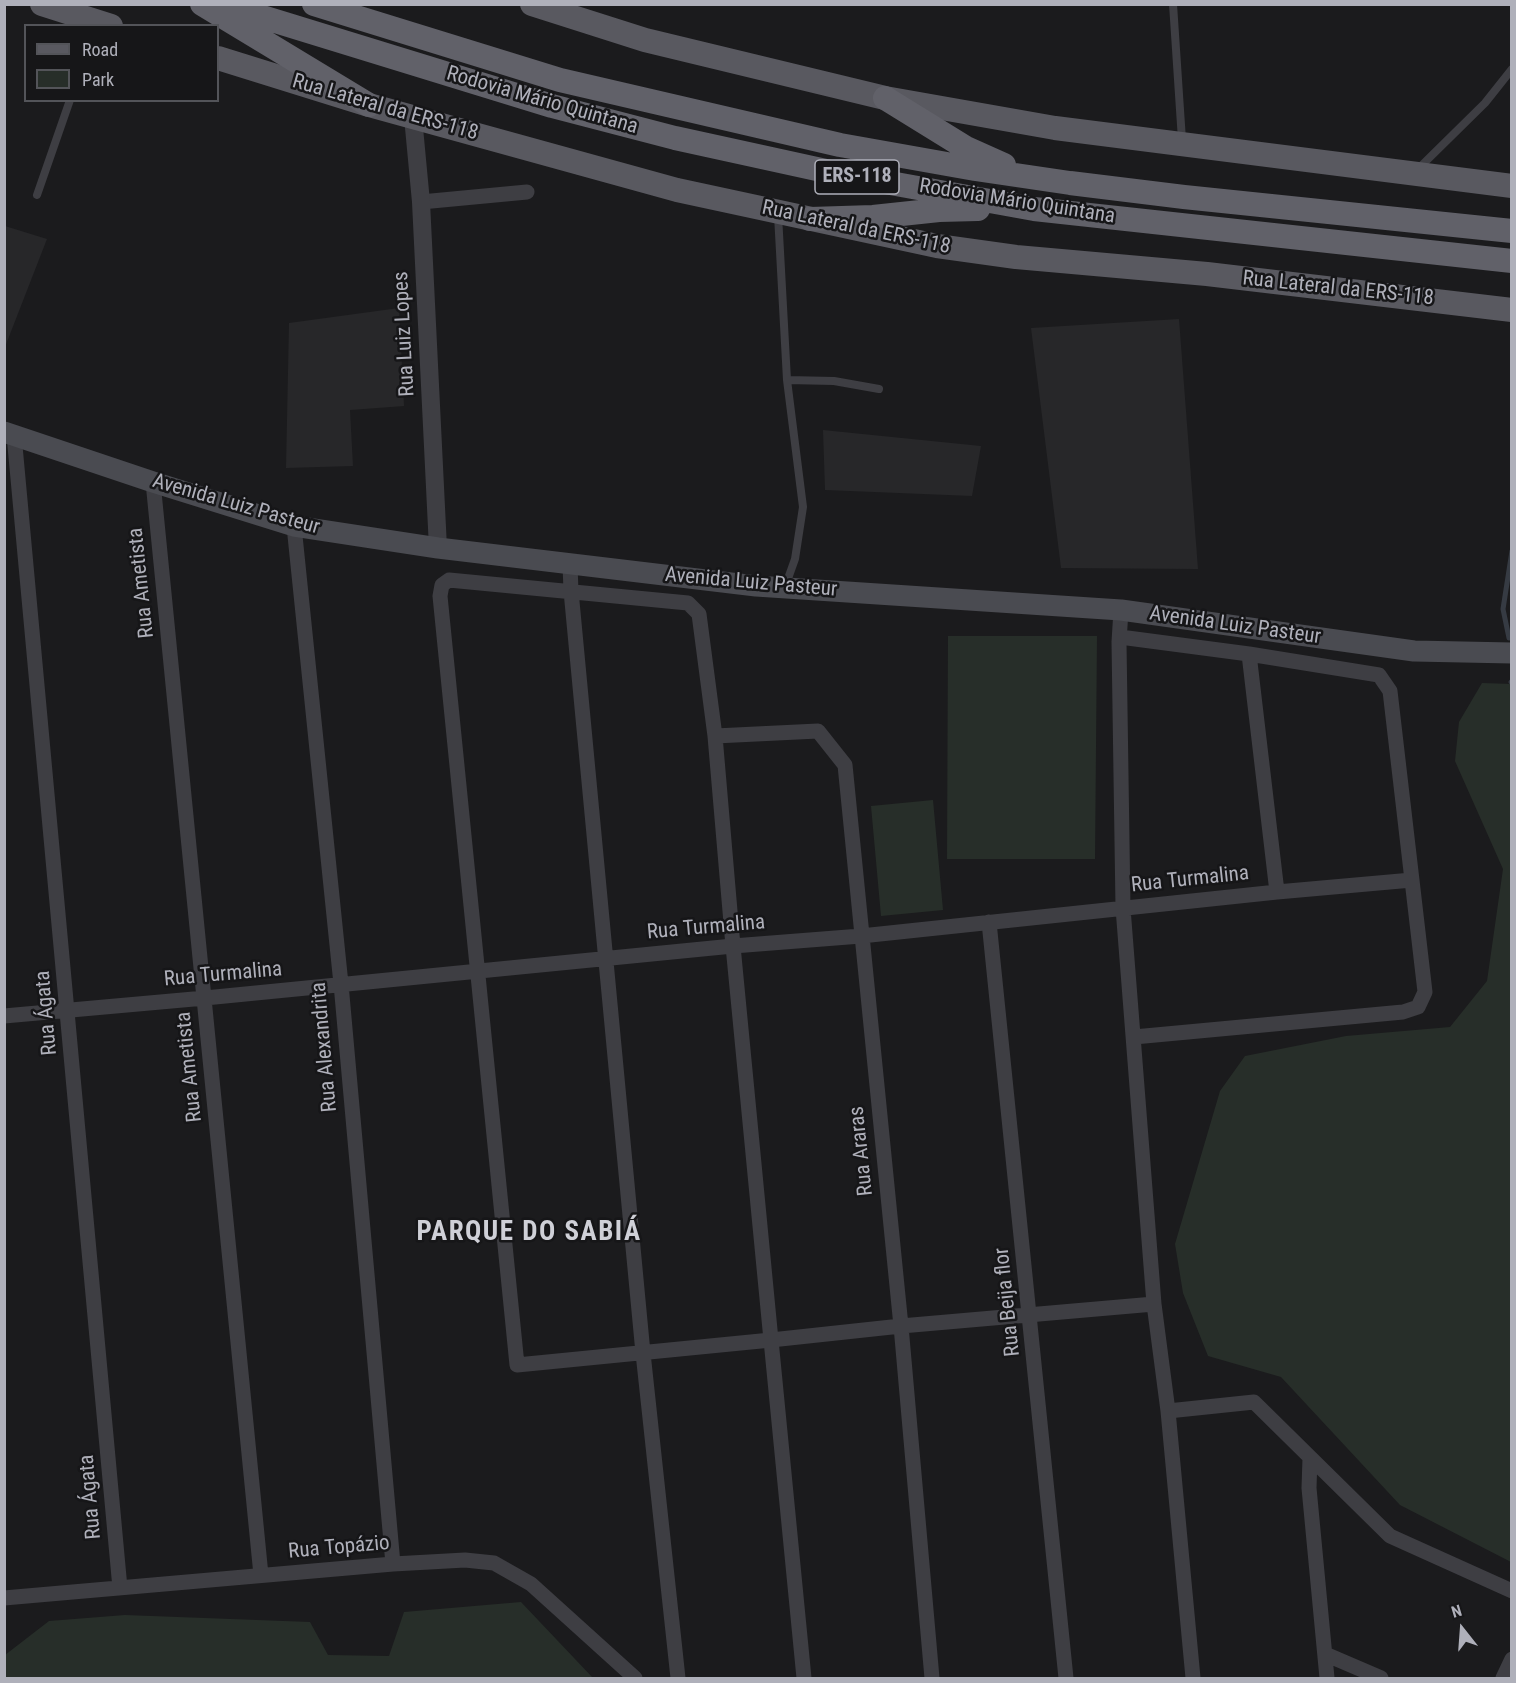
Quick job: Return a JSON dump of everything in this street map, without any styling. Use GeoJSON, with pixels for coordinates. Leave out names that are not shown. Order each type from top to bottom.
{"type":"FeatureCollection","features":[{"type":"Feature","properties":{"kind":"highway"},"geometry":{"type":"LineString","coordinates":[[202,4],[369,105]]}},
{"type":"Feature","properties":{"kind":"highway","name":"Rodovia Mário Quintana"},"geometry":{"type":"LineString","coordinates":[[220,4],[540,102],[675,138],[835,173],[1034,208],[1512,261]]}},
{"type":"Feature","properties":{"kind":"highway","name":"Rodovia Mário Quintana"},"geometry":{"type":"LineString","coordinates":[[314,4],[560,80],[840,145],[1037,178],[1184,197],[1512,231]]}},
{"type":"Feature","properties":{"kind":"highway"},"geometry":{"type":"LineString","coordinates":[[885,98],[966,148],[1037,178]]}},
{"type":"Feature","properties":{"kind":"highway"},"geometry":{"type":"LineString","coordinates":[[810,219],[873,217],[939,210],[1034,208]]}},
{"type":"Feature","properties":{"kind":"main road"},"geometry":{"type":"LineString","coordinates":[[42,4],[101,24]]}},
{"type":"Feature","properties":{"kind":"main road"},"geometry":{"type":"LineString","coordinates":[[532,4],[645,40],[885,98],[1055,128],[1512,186]]}},
{"type":"Feature","properties":{"kind":"main road","name":"Rua Lateral da ERS-118"},"geometry":{"type":"LineString","coordinates":[[219,58],[369,105],[677,190],[937,246],[1016,257],[1218,275],[1512,310]]}},
{"type":"Feature","properties":{"kind":"main road","name":"Avenida Luiz Pasteur"},"geometry":{"type":"LineString","coordinates":[[9,434],[294,526],[438,548],[785,588],[1121,610],[1414,651],[1512,653]]}},
{"type":"Feature","properties":{"kind":"street","name":"Rua Luiz Lopes"},"geometry":{"type":"LineString","coordinates":[[413,117],[420,202],[438,548]]}},
{"type":"Feature","properties":{"kind":"street"},"geometry":{"type":"LineString","coordinates":[[420,202],[527,192]]}},
{"type":"Feature","properties":{"kind":"street","name":"Rua Ágata"},"geometry":{"type":"LineString","coordinates":[[9,434],[68,1010],[120,1588]]}},
{"type":"Feature","properties":{"kind":"street","name":"Rua Ametista"},"geometry":{"type":"LineString","coordinates":[[153,482],[261,1575]]}},
{"type":"Feature","properties":{"kind":"street","name":"Rua Alexandrita"},"geometry":{"type":"LineString","coordinates":[[294,526],[340,984],[393,1564]]}},
{"type":"Feature","properties":{"kind":"street"},"geometry":{"type":"LineString","coordinates":[[570,565],[643,1353],[678,1678]]}},
{"type":"Feature","properties":{"kind":"street"},"geometry":{"type":"LineString","coordinates":[[804,1678],[771,1340],[733,946],[715,736],[699,614],[688,603],[449,580],[442,585],[440,596],[517,1365],[771,1340],[901,1326],[1154,1304]]}},
{"type":"Feature","properties":{"kind":"street"},"geometry":{"type":"LineString","coordinates":[[1121,610],[1124,908],[1154,1304],[1168,1411],[1193,1678]]}},
{"type":"Feature","properties":{"kind":"street"},"geometry":{"type":"LineString","coordinates":[[1120,637],[1249,654],[1379,675],[1390,691],[1425,992],[1418,1007],[1403,1012],[1134,1037]]}},
{"type":"Feature","properties":{"kind":"street"},"geometry":{"type":"LineString","coordinates":[[1249,654],[1277,892]]}},
{"type":"Feature","properties":{"kind":"street","name":"Rua Araras"},"geometry":{"type":"LineString","coordinates":[[715,736],[818,732],[845,765],[901,1326],[932,1678]]}},
{"type":"Feature","properties":{"kind":"street","name":"Rua Turmalina"},"geometry":{"type":"LineString","coordinates":[[4,1016],[733,946],[861,936],[1412,880]]}},
{"type":"Feature","properties":{"kind":"street","name":"Rua Beija flor"},"geometry":{"type":"LineString","coordinates":[[989,922],[1066,1678]]}},
{"type":"Feature","properties":{"kind":"street"},"geometry":{"type":"LineString","coordinates":[[1168,1411],[1254,1402],[1390,1536],[1512,1591]]}},
{"type":"Feature","properties":{"kind":"street"},"geometry":{"type":"LineString","coordinates":[[1310,1458],[1308,1488],[1327,1678]]}},
{"type":"Feature","properties":{"kind":"street","name":"Rua Topázio"},"geometry":{"type":"LineString","coordinates":[[4,1598],[393,1564],[465,1560],[495,1563],[531,1584],[635,1678]]}},
{"type":"Feature","properties":{"kind":"street"},"geometry":{"type":"LineString","coordinates":[[1325,1654],[1381,1678]]}},
{"type":"Feature","properties":{"kind":"street"},"geometry":{"type":"LineString","coordinates":[[1503,1678],[1512,1659]]}},
{"type":"Feature","properties":{"kind":"lane"},"geometry":{"type":"LineString","coordinates":[[1173,4],[1182,144]]}},
{"type":"Feature","properties":{"kind":"lane"},"geometry":{"type":"LineString","coordinates":[[1413,174],[1485,103],[1512,69]]}},
{"type":"Feature","properties":{"kind":"lane"},"geometry":{"type":"LineString","coordinates":[[37,195],[69,102]]}},
{"type":"Feature","properties":{"kind":"lane"},"geometry":{"type":"LineString","coordinates":[[778,212],[786,380],[804,507],[795,559],[785,588]]}},
{"type":"Feature","properties":{"kind":"lane"},"geometry":{"type":"LineString","coordinates":[[786,380],[834,381],[879,389]]}},
{"type":"Feature","properties":{"kind":"shaded area"},"geometry":{"type":"Polygon","coordinates":[[[4,226],[47,239],[5,347],[4,226]]]}},
{"type":"Feature","properties":{"kind":"shaded area"},"geometry":{"type":"Polygon","coordinates":[[[399,308],[404,406],[350,410],[353,466],[286,468],[289,323],[399,308]]]}},
{"type":"Feature","properties":{"kind":"shaded area"},"geometry":{"type":"Polygon","coordinates":[[[1179,319],[1198,569],[1061,568],[1031,328],[1179,319]]]}},
{"type":"Feature","properties":{"kind":"shaded area"},"geometry":{"type":"Polygon","coordinates":[[[823,430],[981,446],[972,496],[825,490],[823,430]]]}},
{"type":"Feature","properties":{"kind":"green space"},"geometry":{"type":"Polygon","coordinates":[[[948,636],[1097,636],[1095,859],[947,859],[948,636]]]}},
{"type":"Feature","properties":{"kind":"green space"},"geometry":{"type":"Polygon","coordinates":[[[1482,683],[1512,684],[1511,1562],[1400,1505],[1281,1377],[1208,1356],[1183,1293],[1175,1244],[1220,1091],[1245,1056],[1346,1036],[1450,1027],[1487,981],[1503,869],[1455,761],[1459,722],[1482,683]]]}},
{"type":"Feature","properties":{"kind":"green space"},"geometry":{"type":"Polygon","coordinates":[[[933,800],[943,910],[881,916],[871,806],[933,800]]]}},
{"type":"Feature","properties":{"kind":"green space"},"geometry":{"type":"Polygon","coordinates":[[[521,1602],[593,1678],[5,1678],[5,1655],[49,1621],[125,1615],[310,1622],[328,1655],[389,1656],[404,1612],[521,1602]]]}},
{"type":"Feature","properties":{"kind":"waterway"},"geometry":{"type":"LineString","coordinates":[[1509,638],[1503,609],[1512,551]]}},
{"type":"Feature","properties":{"kind":"district","name":"PARQUE DO SABIÁ"},"geometry":{"type":"Point","coordinates":[529,1233]}}]}
